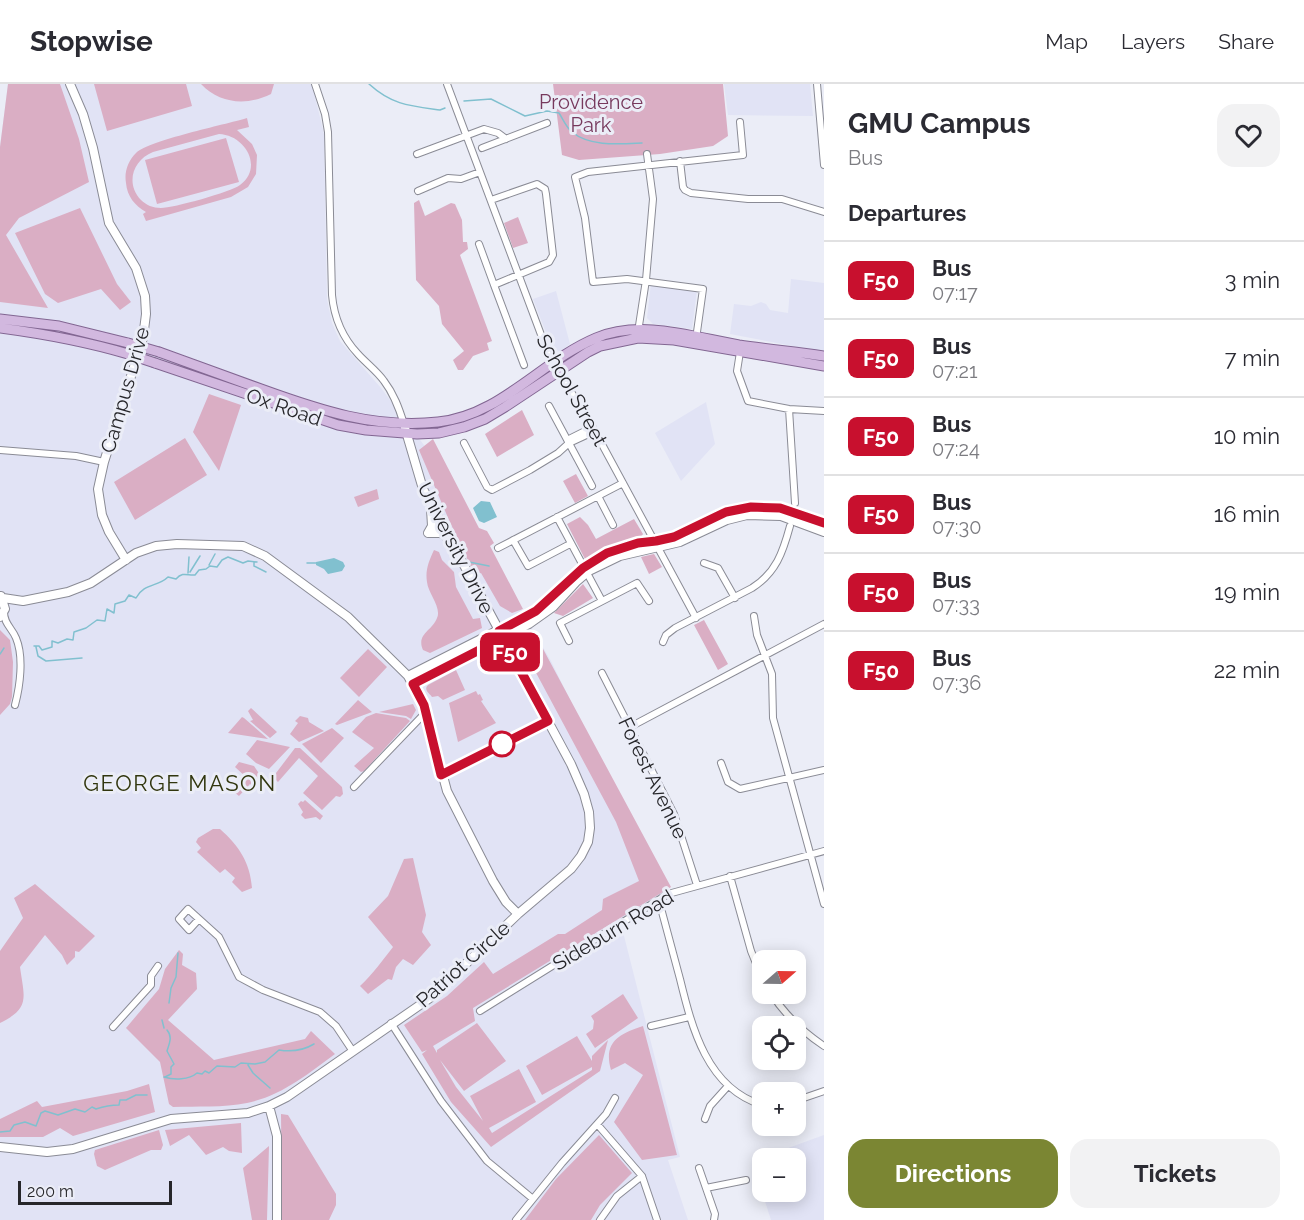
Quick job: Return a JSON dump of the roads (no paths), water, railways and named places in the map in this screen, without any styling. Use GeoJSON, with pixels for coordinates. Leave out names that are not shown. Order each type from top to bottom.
{"type":"FeatureCollection","features":[{"type":"Feature","properties":{"kind":"main road","name":"Ox Road"},"geometry":{"type":"LineString","coordinates":[[0,319],[59,326],[128,343],[326,411],[365,420],[404,424],[440,422],[473,414],[555,367]]}},
{"type":"Feature","properties":{"kind":"main road","name":"Ox Road"},"geometry":{"type":"LineString","coordinates":[[0,328],[81,340],[338,425],[407,434],[448,431],[485,419],[555,367]]}},
{"type":"Feature","properties":{"kind":"main road"},"geometry":{"type":"LineString","coordinates":[[555,367],[577,346],[616,331],[674,340],[696,340],[824,356]]}},
{"type":"Feature","properties":{"kind":"main road"},"geometry":{"type":"LineString","coordinates":[[696,340],[740,352],[824,366]]}},
{"type":"Feature","properties":{"kind":"street","name":"Campus Drive"},"geometry":{"type":"LineString","coordinates":[[70,84],[93,148],[109,223],[136,268],[145,296],[146,314],[142,338],[98,489],[102,515],[126,560]]}},
{"type":"Feature","properties":{"kind":"street","name":"University Drive"},"geometry":{"type":"LineString","coordinates":[[315,84],[325,114],[328,132],[332,294],[341,330],[350,345],[380,375],[390,389],[404,424],[419,478],[430,503],[571,764],[589,812],[588,842],[581,856],[571,869],[518,914]]}},
{"type":"Feature","properties":{"kind":"street","name":"School Street"},"geometry":{"type":"LineString","coordinates":[[447,84],[555,367],[594,429],[696,618]]}},
{"type":"Feature","properties":{"kind":"street"},"geometry":{"type":"LineString","coordinates":[[817,84],[824,165]]}},
{"type":"Feature","properties":{"kind":"street"},"geometry":{"type":"LineString","coordinates":[[696,340],[703,289],[646,280],[593,282],[585,218],[575,177],[588,172],[743,155],[740,122]]}},
{"type":"Feature","properties":{"kind":"street"},"geometry":{"type":"LineString","coordinates":[[482,148],[547,123]]}},
{"type":"Feature","properties":{"kind":"street"},"geometry":{"type":"LineString","coordinates":[[417,154],[488,129],[506,139]]}},
{"type":"Feature","properties":{"kind":"street"},"geometry":{"type":"LineString","coordinates":[[638,333],[646,280],[653,199],[647,154]]}},
{"type":"Feature","properties":{"kind":"street"},"geometry":{"type":"LineString","coordinates":[[680,161],[685,190],[691,193],[748,199],[782,199],[824,212]]}},
{"type":"Feature","properties":{"kind":"street"},"geometry":{"type":"LineString","coordinates":[[418,190],[448,178],[461,179],[480,172]]}},
{"type":"Feature","properties":{"kind":"street"},"geometry":{"type":"LineString","coordinates":[[491,200],[533,184],[541,185],[545,189],[553,255],[549,262],[494,285]]}},
{"type":"Feature","properties":{"kind":"street"},"geometry":{"type":"LineString","coordinates":[[479,244],[524,365]]}},
{"type":"Feature","properties":{"kind":"street"},"geometry":{"type":"LineString","coordinates":[[740,352],[738,371],[748,400],[789,409],[824,411]]}},
{"type":"Feature","properties":{"kind":"street"},"geometry":{"type":"LineString","coordinates":[[549,406],[592,486]]}},
{"type":"Feature","properties":{"kind":"street"},"geometry":{"type":"LineString","coordinates":[[789,409],[795,503]]}},
{"type":"Feature","properties":{"kind":"street"},"geometry":{"type":"LineString","coordinates":[[464,443],[487,487],[492,490],[558,453],[569,443],[570,438],[594,429]]}},
{"type":"Feature","properties":{"kind":"street"},"geometry":{"type":"LineString","coordinates":[[0,450],[76,456],[104,462]]}},
{"type":"Feature","properties":{"kind":"street"},"geometry":{"type":"LineString","coordinates":[[498,548],[623,483]]}},
{"type":"Feature","properties":{"kind":"street"},"geometry":{"type":"LineString","coordinates":[[598,496],[613,525]]}},
{"type":"Feature","properties":{"kind":"street"},"geometry":{"type":"LineString","coordinates":[[430,503],[432,526],[428,532],[441,533],[450,540]]}},
{"type":"Feature","properties":{"kind":"street"},"geometry":{"type":"LineString","coordinates":[[408,676],[543,615],[584,571],[658,544],[726,512],[751,507],[790,510],[824,524]]}},
{"type":"Feature","properties":{"kind":"street"},"geometry":{"type":"LineString","coordinates":[[658,544],[680,542],[727,519],[747,515],[781,516],[824,532]]}},
{"type":"Feature","properties":{"kind":"street"},"geometry":{"type":"LineString","coordinates":[[557,517],[602,602]]}},
{"type":"Feature","properties":{"kind":"street"},"geometry":{"type":"LineString","coordinates":[[663,642],[666,635],[759,584],[772,571],[783,550],[790,526]]}},
{"type":"Feature","properties":{"kind":"street"},"geometry":{"type":"LineString","coordinates":[[513,540],[528,566],[570,544]]}},
{"type":"Feature","properties":{"kind":"street","name":"Patriot Circle"},"geometry":{"type":"LineString","coordinates":[[0,1147],[60,1151],[171,1119],[237,1115],[269,1106],[310,1082],[352,1050],[436,993],[518,914],[506,902],[493,880],[450,798],[441,775],[426,712],[408,676],[348,617],[257,551],[243,546],[224,544],[165,544],[141,551],[108,573],[68,592],[23,601],[1,596],[4,618]]}},
{"type":"Feature","properties":{"kind":"street"},"geometry":{"type":"LineString","coordinates":[[705,563],[718,568],[735,598]]}},
{"type":"Feature","properties":{"kind":"street"},"geometry":{"type":"LineString","coordinates":[[569,641],[560,623],[637,583],[649,601]]}},
{"type":"Feature","properties":{"kind":"street"},"geometry":{"type":"LineString","coordinates":[[15,705],[21,675],[17,639],[4,618],[23,601]]}},
{"type":"Feature","properties":{"kind":"street"},"geometry":{"type":"LineString","coordinates":[[754,616],[757,635],[773,680],[773,718],[824,904]]}},
{"type":"Feature","properties":{"kind":"street"},"geometry":{"type":"LineString","coordinates":[[630,727],[824,624]]}},
{"type":"Feature","properties":{"kind":"street"},"geometry":{"type":"LineString","coordinates":[[413,684],[501,634]]}},
{"type":"Feature","properties":{"kind":"street","name":"Forest Avenue"},"geometry":{"type":"LineString","coordinates":[[602,673],[674,814],[697,885]]}},
{"type":"Feature","properties":{"kind":"street"},"geometry":{"type":"LineString","coordinates":[[354,787],[426,712]]}},
{"type":"Feature","properties":{"kind":"street"},"geometry":{"type":"LineString","coordinates":[[524,733],[548,721]]}},
{"type":"Feature","properties":{"kind":"street"},"geometry":{"type":"LineString","coordinates":[[721,763],[728,782],[740,789],[824,770]]}},
{"type":"Feature","properties":{"kind":"street","name":"Sideburn Road"},"geometry":{"type":"LineString","coordinates":[[480,1011],[674,892],[824,851]]}},
{"type":"Feature","properties":{"kind":"street"},"geometry":{"type":"LineString","coordinates":[[730,876],[752,953]]}},
{"type":"Feature","properties":{"kind":"street"},"geometry":{"type":"LineString","coordinates":[[658,901],[697,1039],[705,1055],[728,1086],[752,1100]]}},
{"type":"Feature","properties":{"kind":"street"},"geometry":{"type":"LineString","coordinates":[[199,919],[219,938],[239,977],[263,990],[315,1010],[336,1026],[352,1050]]}},
{"type":"Feature","properties":{"kind":"street"},"geometry":{"type":"LineString","coordinates":[[113,1027],[151,985],[151,976],[158,966]]}},
{"type":"Feature","properties":{"kind":"street"},"geometry":{"type":"LineString","coordinates":[[779,1004],[789,1017],[824,1046]]}},
{"type":"Feature","properties":{"kind":"street"},"geometry":{"type":"LineString","coordinates":[[651,1026],[689,1017]]}},
{"type":"Feature","properties":{"kind":"street"},"geometry":{"type":"LineString","coordinates":[[391,1023],[455,1121],[487,1161],[533,1199]]}},
{"type":"Feature","properties":{"kind":"street"},"geometry":{"type":"LineString","coordinates":[[705,1119],[710,1106],[728,1086]]}},
{"type":"Feature","properties":{"kind":"street"},"geometry":{"type":"LineString","coordinates":[[806,1097],[824,1091]]}},
{"type":"Feature","properties":{"kind":"street"},"geometry":{"type":"LineString","coordinates":[[516,1220],[562,1162],[597,1124],[615,1098]]}},
{"type":"Feature","properties":{"kind":"street"},"geometry":{"type":"LineString","coordinates":[[269,1106],[278,1136],[276,1220]]}},
{"type":"Feature","properties":{"kind":"street"},"geometry":{"type":"LineString","coordinates":[[597,1124],[642,1176],[657,1220]]}},
{"type":"Feature","properties":{"kind":"street"},"geometry":{"type":"LineString","coordinates":[[699,1168],[715,1214],[714,1220]]}},
{"type":"Feature","properties":{"kind":"street"},"geometry":{"type":"LineString","coordinates":[[600,1220],[617,1196],[642,1176]]}},
{"type":"Feature","properties":{"kind":"street"},"geometry":{"type":"LineString","coordinates":[[706,1188],[746,1180]]}},
{"type":"Feature","properties":{"kind":"water"},"geometry":{"type":"Polygon","coordinates":[[[481,501],[490,502],[497,517],[484,523],[479,521],[473,508],[481,501]]]}},
{"type":"Feature","properties":{"kind":"water"},"geometry":{"type":"Polygon","coordinates":[[[334,558],[343,562],[345,566],[342,571],[328,574],[316,565],[316,562],[334,558]]]}},
{"type":"Feature","properties":{"kind":"waterway"},"geometry":{"type":"LineString","coordinates":[[369,84],[377,91],[402,103],[440,110],[445,108]]}},
{"type":"Feature","properties":{"kind":"waterway"},"geometry":{"type":"LineString","coordinates":[[464,101],[491,99],[525,116],[547,111],[559,113],[570,130],[587,140],[606,144],[642,143]]}},
{"type":"Feature","properties":{"kind":"waterway"},"geometry":{"type":"LineString","coordinates":[[209,565],[215,554]]}},
{"type":"Feature","properties":{"kind":"waterway"},"geometry":{"type":"LineString","coordinates":[[190,572],[200,556]]}},
{"type":"Feature","properties":{"kind":"waterway"},"geometry":{"type":"LineString","coordinates":[[188,573],[189,557]]}},
{"type":"Feature","properties":{"kind":"waterway"},"geometry":{"type":"LineString","coordinates":[[34,646],[39,646],[42,650],[52,647],[52,641],[58,643],[67,639],[73,640],[74,632],[86,628],[97,620],[105,621],[107,609],[114,613],[115,604],[125,601],[129,595],[136,598],[147,587],[168,577],[176,579],[183,574],[195,575],[199,570],[210,566],[217,567],[222,560],[228,557],[243,563],[257,562]]}},
{"type":"Feature","properties":{"kind":"waterway"},"geometry":{"type":"LineString","coordinates":[[254,562],[254,566],[266,572]]}},
{"type":"Feature","properties":{"kind":"waterway"},"geometry":{"type":"LineString","coordinates":[[469,562],[489,566]]}},
{"type":"Feature","properties":{"kind":"waterway"},"geometry":{"type":"LineString","coordinates":[[307,563],[317,563]]}},
{"type":"Feature","properties":{"kind":"waterway"},"geometry":{"type":"LineString","coordinates":[[36,647],[38,656],[46,661],[82,658]]}},
{"type":"Feature","properties":{"kind":"waterway"},"geometry":{"type":"LineString","coordinates":[[0,654],[4,648]]}},
{"type":"Feature","properties":{"kind":"waterway"},"geometry":{"type":"LineString","coordinates":[[169,1003],[171,988],[176,977],[178,953]]}},
{"type":"Feature","properties":{"kind":"waterway"},"geometry":{"type":"LineString","coordinates":[[162,1020],[164,1028]]}},
{"type":"Feature","properties":{"kind":"waterway"},"geometry":{"type":"LineString","coordinates":[[165,1077],[171,1074],[171,1067],[174,1064],[167,1051],[170,1038],[167,1030]]}},
{"type":"Feature","properties":{"kind":"waterway"},"geometry":{"type":"LineString","coordinates":[[164,1077],[186,1078],[205,1071],[209,1073],[217,1066],[235,1067],[241,1063],[265,1062],[279,1050],[297,1050],[314,1044]]}},
{"type":"Feature","properties":{"kind":"waterway"},"geometry":{"type":"LineString","coordinates":[[248,1065],[253,1073],[270,1088]]}},
{"type":"Feature","properties":{"kind":"waterway"},"geometry":{"type":"LineString","coordinates":[[0,1132],[10,1131],[14,1125],[25,1122],[36,1126],[41,1113],[45,1111],[58,1115],[75,1109],[85,1112],[92,1107],[96,1109],[119,1105],[120,1100],[136,1095],[147,1095]]}},
{"type":"Feature","properties":{"kind":"district","name":"GEORGE MASON"},"geometry":{"type":"Point","coordinates":[180,783]}},
{"type":"Feature","properties":{"kind":"park label","name":"Providence Park"},"geometry":{"type":"Point","coordinates":[591,114]}}]}
